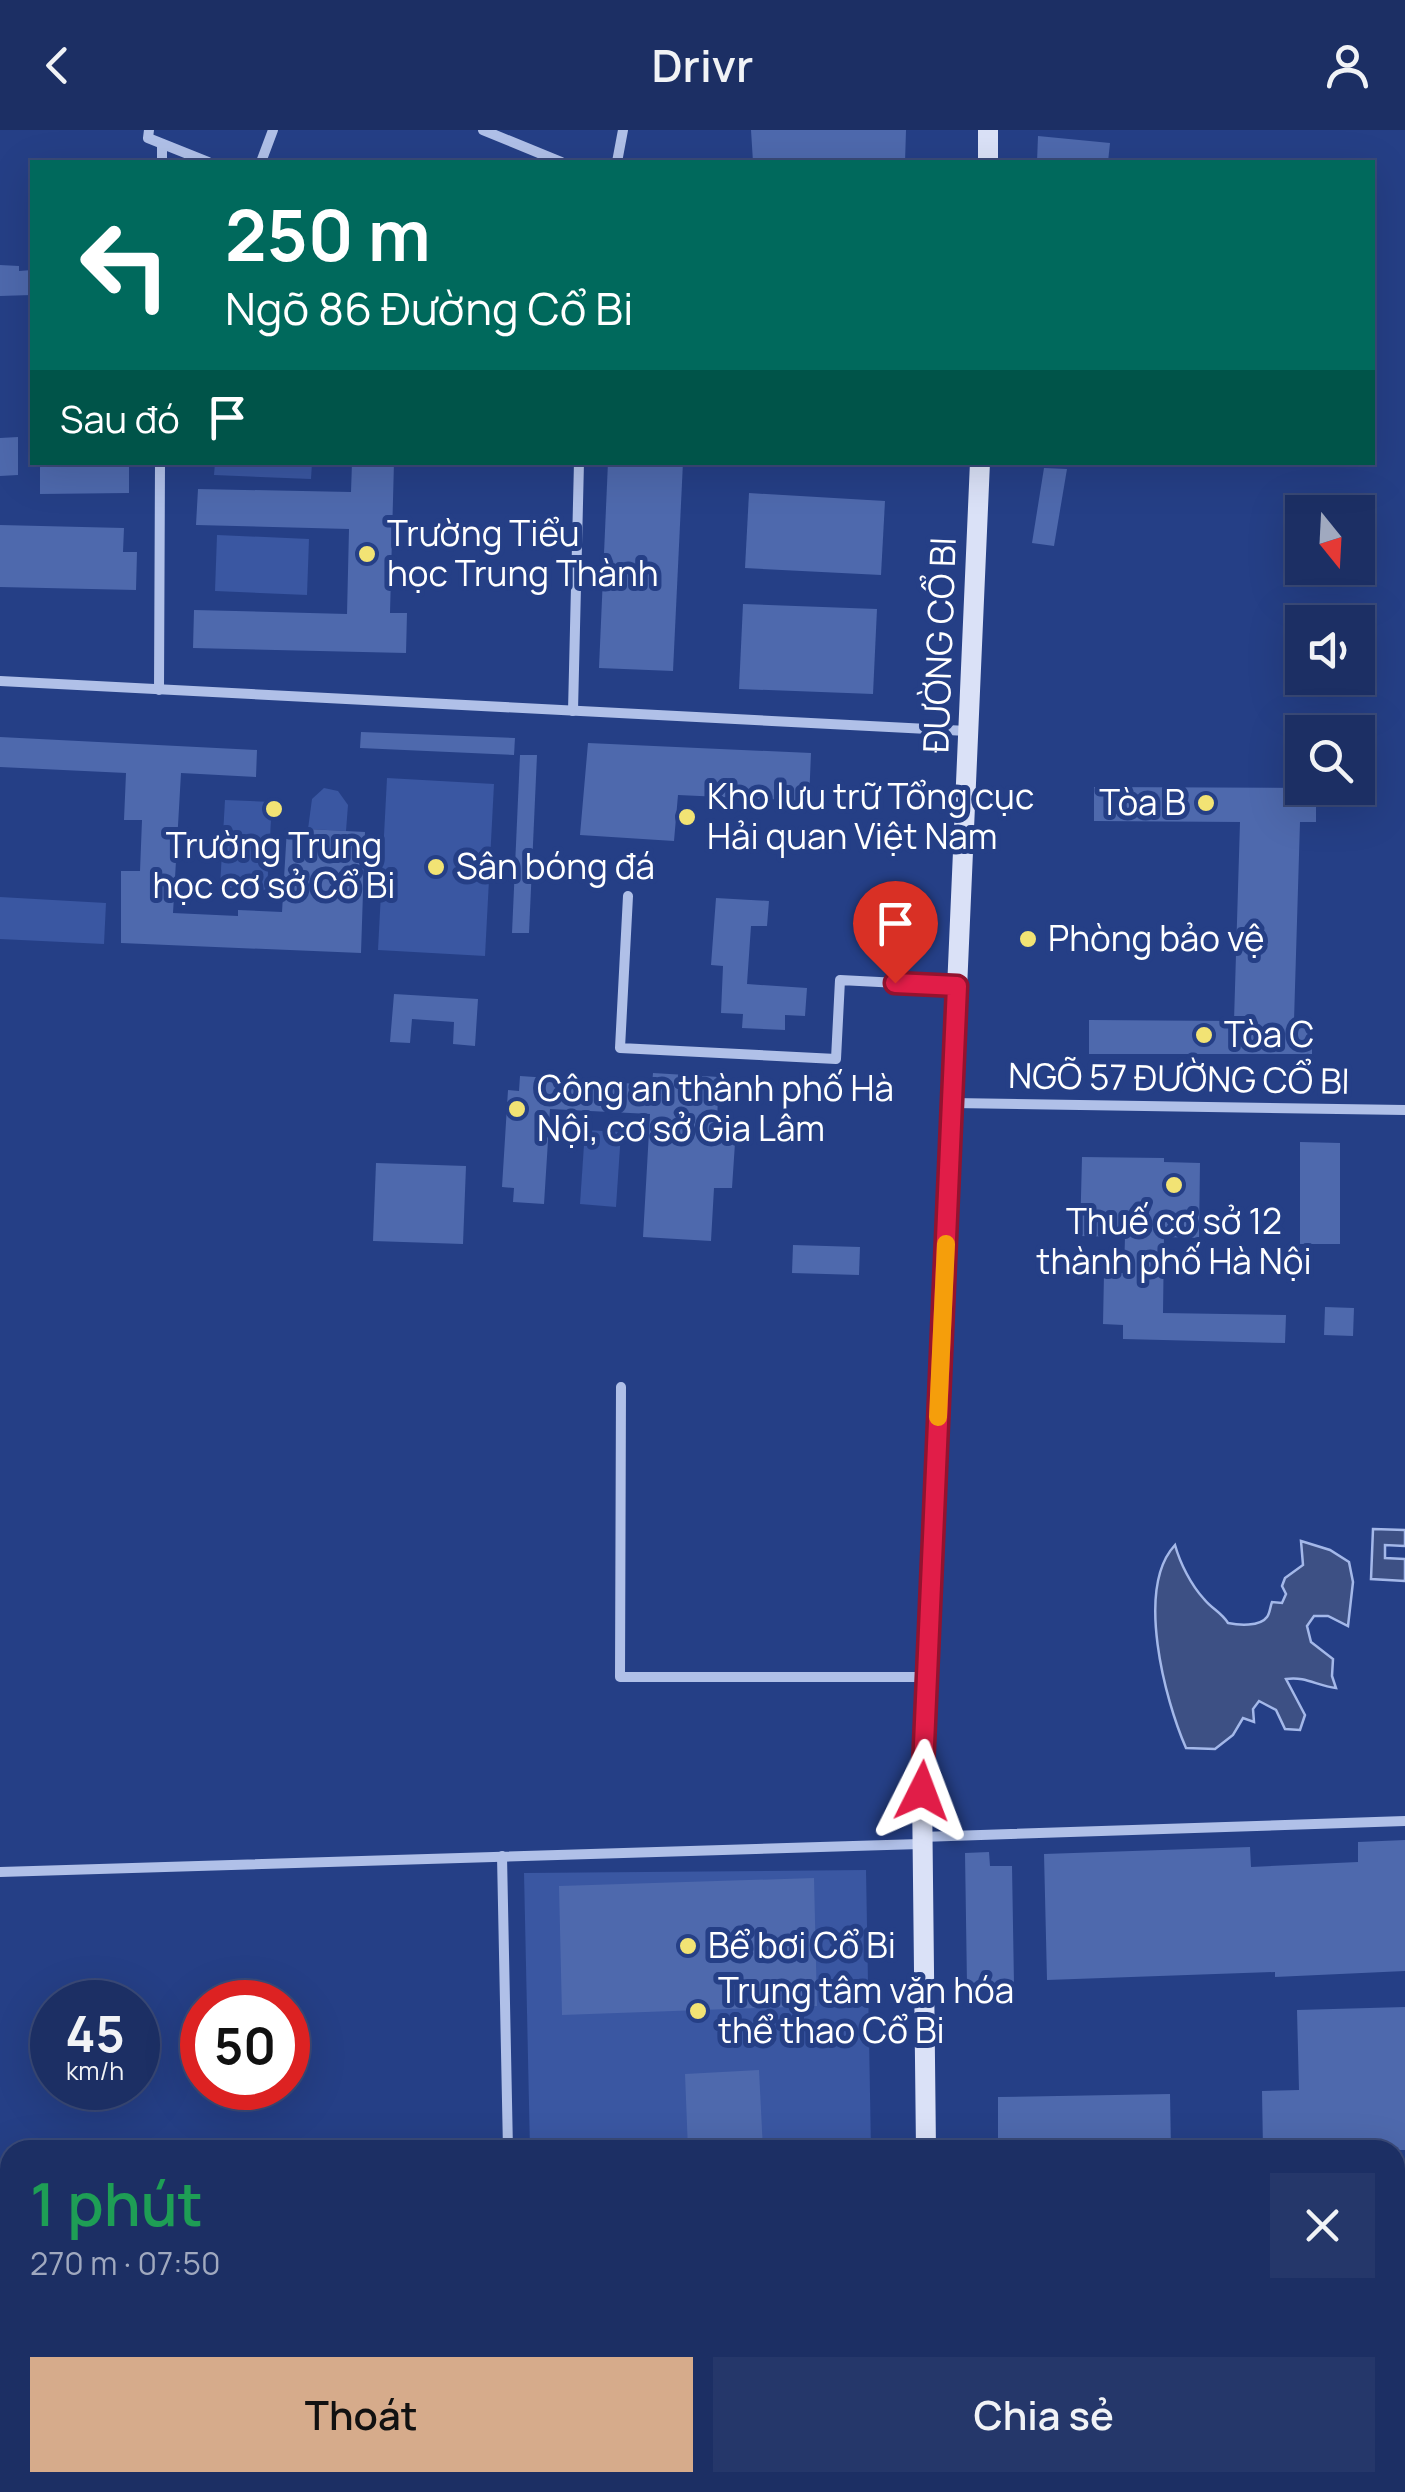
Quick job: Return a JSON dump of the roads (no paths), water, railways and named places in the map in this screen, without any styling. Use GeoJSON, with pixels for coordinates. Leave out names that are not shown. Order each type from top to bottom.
{"type":"FeatureCollection","features":[{"type":"Feature","properties":{"kind":"main road"},"geometry":{"type":"LineString","coordinates":[[988,130],[988,160]]}},
{"type":"Feature","properties":{"kind":"main road","name":"ĐƯỜNG CỔ BI"},"geometry":{"type":"LineString","coordinates":[[926,2140],[920,1840],[980,465]]}},
{"type":"Feature","properties":{"kind":"street"},"geometry":{"type":"LineString","coordinates":[[150,130],[148,138],[203,160]]}},
{"type":"Feature","properties":{"kind":"street"},"geometry":{"type":"LineString","coordinates":[[261,160],[273,130]]}},
{"type":"Feature","properties":{"kind":"street"},"geometry":{"type":"LineString","coordinates":[[483,130],[556,160]]}},
{"type":"Feature","properties":{"kind":"street"},"geometry":{"type":"LineString","coordinates":[[617,160],[623,130]]}},
{"type":"Feature","properties":{"kind":"street"},"geometry":{"type":"LineString","coordinates":[[162,144],[162,160]]}},
{"type":"Feature","properties":{"kind":"street"},"geometry":{"type":"LineString","coordinates":[[159,690],[160,465]]}},
{"type":"Feature","properties":{"kind":"street"},"geometry":{"type":"LineString","coordinates":[[572,710],[579,465]]}},
{"type":"Feature","properties":{"kind":"street"},"geometry":{"type":"LineString","coordinates":[[0,682],[968,730]]}},
{"type":"Feature","properties":{"kind":"street"},"geometry":{"type":"LineString","coordinates":[[628,896],[620,1048],[836,1059],[840,980],[957,986]]}},
{"type":"Feature","properties":{"kind":"street","name":"NGÕ 57 ĐƯỜNG CỔ BI"},"geometry":{"type":"LineString","coordinates":[[952,1103],[1405,1110]]}},
{"type":"Feature","properties":{"kind":"street"},"geometry":{"type":"LineString","coordinates":[[622,1386],[620,1677],[927,1677]]}},
{"type":"Feature","properties":{"kind":"street"},"geometry":{"type":"LineString","coordinates":[[0,1872],[1405,1821]]}},
{"type":"Feature","properties":{"kind":"street"},"geometry":{"type":"LineString","coordinates":[[502,1856],[508,2140]]}},
{"type":"Feature","properties":{"kind":"place","name":"Trường Tiểu học Trung Thành"},"geometry":{"type":"Point","coordinates":[367,554]}},
{"type":"Feature","properties":{"kind":"place","name":"Tòa B"},"geometry":{"type":"Point","coordinates":[1206,803]}},
{"type":"Feature","properties":{"kind":"place","name":"Trường Trung học cơ sở Cổ Bi"},"geometry":{"type":"Point","coordinates":[274,809]}},
{"type":"Feature","properties":{"kind":"place","name":"Kho lưu trữ Tổng cục Hải quan Việt Nam"},"geometry":{"type":"Point","coordinates":[687,817]}},
{"type":"Feature","properties":{"kind":"place","name":"Sân bóng đá"},"geometry":{"type":"Point","coordinates":[436,867]}},
{"type":"Feature","properties":{"kind":"place","name":"Phòng bảo vệ"},"geometry":{"type":"Point","coordinates":[1028,939]}},
{"type":"Feature","properties":{"kind":"place","name":"Tòa C"},"geometry":{"type":"Point","coordinates":[1204,1035]}},
{"type":"Feature","properties":{"kind":"place","name":"Công an thành phố Hà Nội, cơ sở Gia Lâm"},"geometry":{"type":"Point","coordinates":[517,1109]}},
{"type":"Feature","properties":{"kind":"place","name":"Thuế cơ sở 12 thành phố Hà Nội"},"geometry":{"type":"Point","coordinates":[1174,1185]}},
{"type":"Feature","properties":{"kind":"place","name":"Bể bơi Cổ Bi"},"geometry":{"type":"Point","coordinates":[688,1946]}},
{"type":"Feature","properties":{"kind":"place","name":"Trung tâm văn hóa thể thao Cổ Bi"},"geometry":{"type":"Point","coordinates":[698,2011]}}]}
